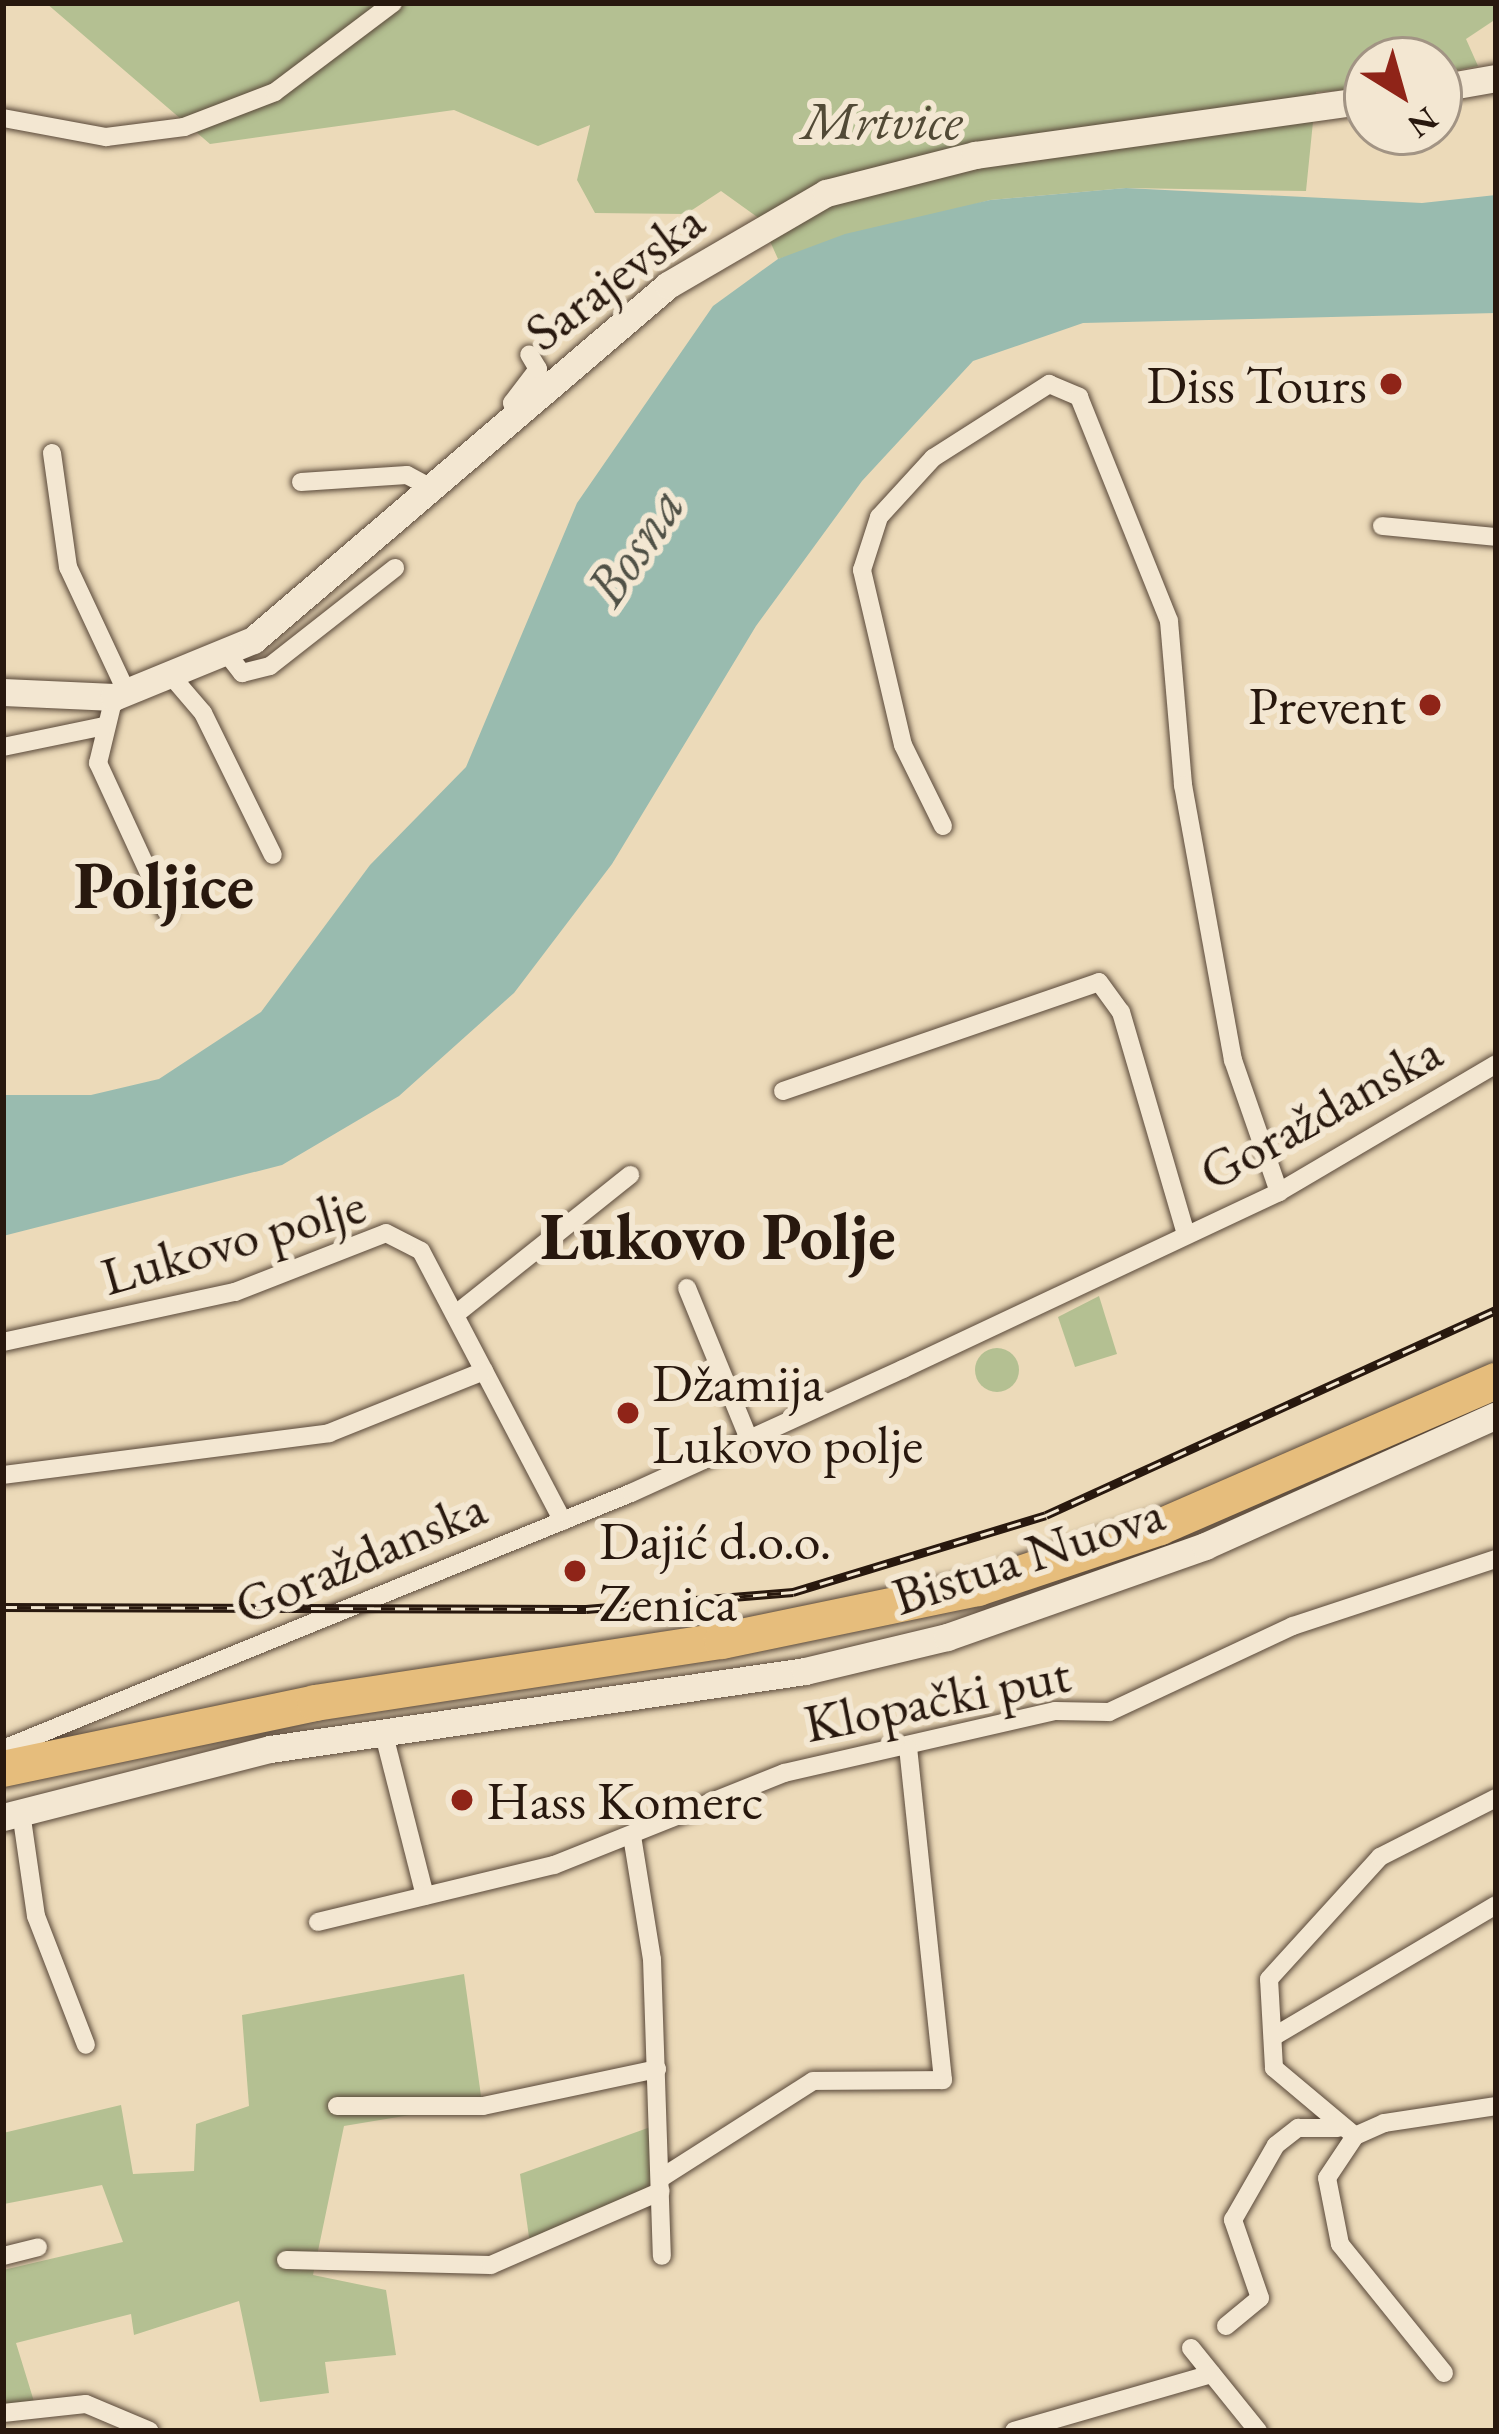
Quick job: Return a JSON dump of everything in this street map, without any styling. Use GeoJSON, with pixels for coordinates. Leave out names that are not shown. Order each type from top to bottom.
{"type":"FeatureCollection","features":[{"type":"Feature","properties":{"kind":"highway"},"geometry":{"type":"LineString","coordinates":[[3,1769],[315,1703],[722,1641],[978,1588],[1178,1520],[1496,1382]]}},
{"type":"Feature","properties":{"kind":"main road"},"geometry":{"type":"LineString","coordinates":[[1463,84],[1496,78]]}},
{"type":"Feature","properties":{"kind":"main road","name":"Sarajevska"},"geometry":{"type":"LineString","coordinates":[[3,692],[121,695],[228,655],[433,489],[668,286],[826,193],[975,155],[1343,103]]}},
{"type":"Feature","properties":{"kind":"main road","name":"Bistua Nuova"},"geometry":{"type":"LineString","coordinates":[[12,1815],[383,1731],[806,1671],[947,1637],[1205,1546],[1496,1415]]}},
{"type":"Feature","properties":{"kind":"street"},"geometry":{"type":"LineString","coordinates":[[3,118],[106,137],[184,127],[275,92],[393,3]]}},
{"type":"Feature","properties":{"kind":"street"},"geometry":{"type":"LineString","coordinates":[[517,414],[512,403],[538,369],[529,354]]}},
{"type":"Feature","properties":{"kind":"street"},"geometry":{"type":"LineString","coordinates":[[943,826],[903,745],[862,571],[879,517],[933,458],[1049,384],[1079,397],[1169,621],[1184,784],[1233,1060],[1279,1192]]}},
{"type":"Feature","properties":{"kind":"street"},"geometry":{"type":"LineString","coordinates":[[52,453],[68,567],[121,695],[104,726],[98,763],[167,913]]}},
{"type":"Feature","properties":{"kind":"street"},"geometry":{"type":"LineString","coordinates":[[301,482],[406,475],[433,489]]}},
{"type":"Feature","properties":{"kind":"street"},"geometry":{"type":"LineString","coordinates":[[1382,526],[1496,537]]}},
{"type":"Feature","properties":{"kind":"street"},"geometry":{"type":"LineString","coordinates":[[228,655],[242,673],[270,666],[395,568]]}},
{"type":"Feature","properties":{"kind":"street"},"geometry":{"type":"LineString","coordinates":[[173,678],[203,713],[273,855]]}},
{"type":"Feature","properties":{"kind":"street"},"geometry":{"type":"LineString","coordinates":[[3,747],[104,726]]}},
{"type":"Feature","properties":{"kind":"street","name":"Goraždanska"},"geometry":{"type":"LineString","coordinates":[[782,1091],[1099,982],[1120,1012],[1186,1235]]}},
{"type":"Feature","properties":{"kind":"street","name":"Goraždanska"},"geometry":{"type":"LineString","coordinates":[[3,1748],[562,1521],[749,1438],[1279,1192],[1496,1064]]}},
{"type":"Feature","properties":{"kind":"street"},"geometry":{"type":"LineString","coordinates":[[457,1314],[630,1175]]}},
{"type":"Feature","properties":{"kind":"street","name":"Lukovo polje"},"geometry":{"type":"LineString","coordinates":[[3,1342],[235,1292],[386,1232],[421,1250],[562,1521]]}},
{"type":"Feature","properties":{"kind":"street"},"geometry":{"type":"LineString","coordinates":[[687,1288],[749,1438]]}},
{"type":"Feature","properties":{"kind":"street"},"geometry":{"type":"LineString","coordinates":[[3,1475],[329,1433],[484,1371]]}},
{"type":"Feature","properties":{"kind":"street","name":"Klopački put"},"geometry":{"type":"LineString","coordinates":[[318,1922],[632,1836],[784,1773],[908,1749],[1055,1711],[1109,1712],[1293,1626],[1496,1559]]}},
{"type":"Feature","properties":{"kind":"street"},"geometry":{"type":"LineString","coordinates":[[383,1731],[425,1896]]}},
{"type":"Feature","properties":{"kind":"street"},"geometry":{"type":"LineString","coordinates":[[286,2260],[490,2265],[661,2185],[813,2081],[943,2080],[908,1749]]}},
{"type":"Feature","properties":{"kind":"street"},"geometry":{"type":"LineString","coordinates":[[1347,2132],[1274,2068],[1269,1978],[1344,1891],[1403,1841],[1496,1798]]}},
{"type":"Feature","properties":{"kind":"street"},"geometry":{"type":"LineString","coordinates":[[12,1815],[36,1916],[86,2045]]}},
{"type":"Feature","properties":{"kind":"street"},"geometry":{"type":"LineString","coordinates":[[632,1836],[647,1898],[662,2256]]}},
{"type":"Feature","properties":{"kind":"street"},"geometry":{"type":"LineString","coordinates":[[1273,2037],[1496,1905]]}},
{"type":"Feature","properties":{"kind":"street"},"geometry":{"type":"LineString","coordinates":[[337,2106],[483,2106],[657,2069]]}},
{"type":"Feature","properties":{"kind":"street"},"geometry":{"type":"LineString","coordinates":[[1226,2326],[1259,2298],[1233,2220],[1276,2145],[1298,2128],[1347,2132],[1496,2106]]}},
{"type":"Feature","properties":{"kind":"street"},"geometry":{"type":"LineString","coordinates":[[1347,2132],[1327,2178],[1328,2216],[1360,2277],[1444,2373]]}},
{"type":"Feature","properties":{"kind":"street"},"geometry":{"type":"LineString","coordinates":[[3,2256],[38,2247]]}},
{"type":"Feature","properties":{"kind":"street"},"geometry":{"type":"LineString","coordinates":[[1191,2348],[1258,2431]]}},
{"type":"Feature","properties":{"kind":"street"},"geometry":{"type":"LineString","coordinates":[[1014,2431],[1212,2374]]}},
{"type":"Feature","properties":{"kind":"street"},"geometry":{"type":"LineString","coordinates":[[3,2413],[86,2404],[150,2431]]}},
{"type":"Feature","properties":{"kind":"green space","name":"Mrtvice"},"geometry":{"type":"Polygon","coordinates":[[[46,3],[1496,3],[1496,19],[1466,39],[1478,66],[1463,69],[1463,36],[1343,36],[1343,90],[1316,92],[1306,191],[1126,188],[990,200],[778,259],[760,219],[721,191],[686,214],[595,213],[577,180],[590,125],[538,146],[454,110],[210,144],[46,3]]]}},
{"type":"Feature","properties":{"kind":"green space"},"geometry":{"type":"Polygon","coordinates":[[[1099,1296],[1117,1354],[1075,1367],[1058,1317],[1099,1296]]]}},
{"type":"Feature","properties":{"kind":"green space"},"geometry":{"type":"Polygon","coordinates":[[[997,1348],[1013,1354],[1019,1370],[1013,1386],[997,1392],[981,1386],[975,1370],[981,1354],[997,1348]]]}},
{"type":"Feature","properties":{"kind":"green space"},"geometry":{"type":"Polygon","coordinates":[[[464,1974],[482,2103],[344,2126],[313,2275],[386,2290],[396,2355],[325,2362],[329,2393],[260,2402],[239,2301],[134,2335],[131,2314],[16,2343],[36,2408],[3,2412],[3,2270],[123,2242],[102,2185],[4,2204],[3,2133],[121,2105],[133,2174],[194,2171],[196,2124],[249,2106],[242,2015],[464,1974]]]}},
{"type":"Feature","properties":{"kind":"green space"},"geometry":{"type":"Polygon","coordinates":[[[656,2125],[650,2191],[530,2244],[520,2174],[656,2125]]]}},
{"type":"Feature","properties":{"kind":"water","name":"Bosna"},"geometry":{"type":"Polygon","coordinates":[[[1126,188],[1422,203],[1496,195],[1496,313],[1083,323],[973,361],[862,481],[756,626],[612,864],[514,993],[399,1096],[282,1165],[3,1236],[3,1095],[91,1095],[159,1079],[261,1012],[370,865],[466,767],[577,503],[713,306],[778,259],[845,234],[990,200],[1126,188]]]}},
{"type":"Feature","properties":{"kind":"railway"},"geometry":{"type":"LineString","coordinates":[[3,1607],[586,1609],[793,1592],[1046,1515],[1496,1310]]}},
{"type":"Feature","properties":{"kind":"place","name":"Diss Tours"},"geometry":{"type":"Point","coordinates":[1391,384]}},
{"type":"Feature","properties":{"kind":"place","name":"Prevent"},"geometry":{"type":"Point","coordinates":[1430,705]}},
{"type":"Feature","properties":{"kind":"place","name":"Džamija Lukovo polje"},"geometry":{"type":"Point","coordinates":[628,1413]}},
{"type":"Feature","properties":{"kind":"place","name":"Dajić d.o.o. Zenica"},"geometry":{"type":"Point","coordinates":[575,1571]}},
{"type":"Feature","properties":{"kind":"place","name":"Hass Komerc"},"geometry":{"type":"Point","coordinates":[462,1800]}},
{"type":"Feature","properties":{"kind":"district","name":"Poljice"},"geometry":{"type":"Point","coordinates":[164,886]}},
{"type":"Feature","properties":{"kind":"district","name":"Lukovo Polje"},"geometry":{"type":"Point","coordinates":[718,1237]}}]}
